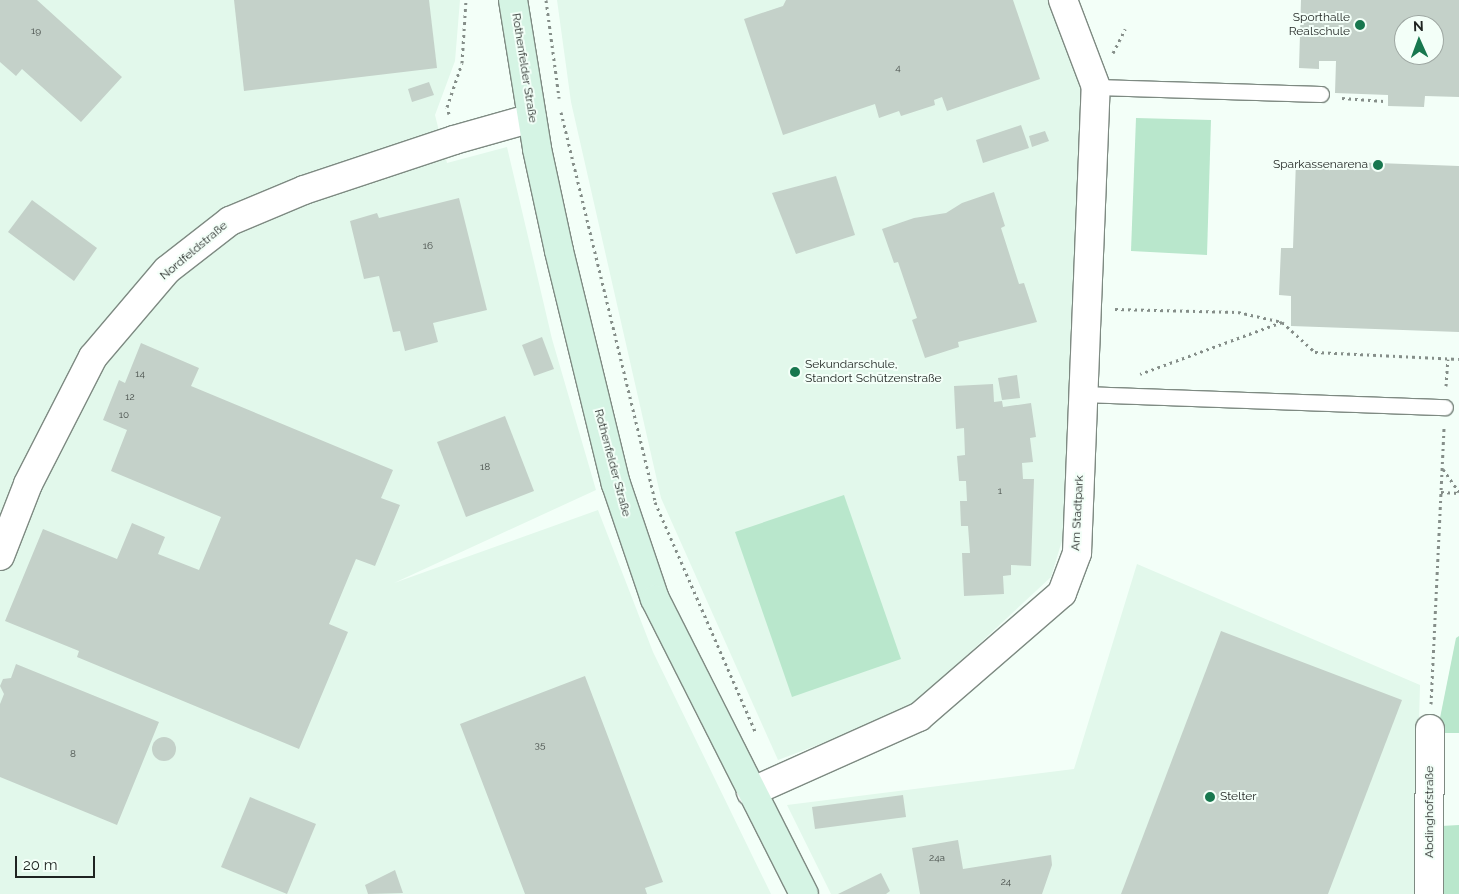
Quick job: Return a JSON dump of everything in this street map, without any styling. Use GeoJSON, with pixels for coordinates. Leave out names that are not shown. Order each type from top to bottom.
{"type":"FeatureCollection","features":[{"type":"Feature","properties":{"kind":"main road","name":"Rothenfelder Straße"},"geometry":{"type":"LineString","coordinates":[[513,0],[532,118],[559,251],[616,484],[655,599],[804,894]]}},
{"type":"Feature","properties":{"kind":"street"},"geometry":{"type":"LineString","coordinates":[[1063,0],[1096,87]]}},
{"type":"Feature","properties":{"kind":"street","name":"Am Stadtpark"},"geometry":{"type":"LineString","coordinates":[[751,792],[919,717],[1062,593],[1077,553],[1096,87]]}},
{"type":"Feature","properties":{"kind":"street","name":"Nordfeldstraße"},"geometry":{"type":"LineString","coordinates":[[0,556],[28,484],[93,357],[167,270],[230,221],[304,190],[454,140],[532,118]]}},
{"type":"Feature","properties":{"kind":"street","name":"Abdinghofstraße"},"geometry":{"type":"LineString","coordinates":[[1430,729],[1430,894]]}},
{"type":"Feature","properties":{"kind":"lane"},"geometry":{"type":"LineString","coordinates":[[1096,87],[1321,94]]}},
{"type":"Feature","properties":{"kind":"lane"},"geometry":{"type":"LineString","coordinates":[[1083,394],[1445,407]]}},
{"type":"Feature","properties":{"kind":"path"},"geometry":{"type":"LineString","coordinates":[[454,140],[448,107],[462,63],[466,0]]}},
{"type":"Feature","properties":{"kind":"path"},"geometry":{"type":"LineString","coordinates":[[546,0],[560,109],[655,502],[756,733]]}},
{"type":"Feature","properties":{"kind":"path"},"geometry":{"type":"LineString","coordinates":[[1321,94],[1362,101],[1384,101]]}},
{"type":"Feature","properties":{"kind":"path"},"geometry":{"type":"LineString","coordinates":[[1086,308],[1238,312],[1282,322],[1315,352],[1459,359]]}},
{"type":"Feature","properties":{"kind":"path"},"geometry":{"type":"LineString","coordinates":[[1138,375],[1282,322]]}},
{"type":"Feature","properties":{"kind":"path"},"geometry":{"type":"LineString","coordinates":[[1430,729],[1448,359]]}},
{"type":"Feature","properties":{"kind":"path"},"geometry":{"type":"LineString","coordinates":[[1442,469],[1459,493]]}},
{"type":"Feature","properties":{"kind":"path"},"geometry":{"type":"LineString","coordinates":[[1441,492],[1459,493]]}},
{"type":"Feature","properties":{"kind":"shaded area"},"geometry":{"type":"Polygon","coordinates":[[[0,0],[460,0],[455,61],[435,115],[447,163],[507,147],[552,339],[596,490],[394,583],[598,510],[653,652],[771,894],[0,894],[0,0]]]}},
{"type":"Feature","properties":{"kind":"shaded area","name":"Sekundarschule, Standort Schützenstraße"},"geometry":{"type":"Polygon","coordinates":[[[557,0],[1049,0],[1081,83],[1064,534],[1051,577],[907,711],[778,760],[661,498],[571,102],[557,0]]]}},
{"type":"Feature","properties":{"kind":"shaded area"},"geometry":{"type":"Polygon","coordinates":[[[1137,564],[1420,685],[1414,894],[831,894],[787,805],[1074,769],[1137,564]]]}},
{"type":"Feature","properties":{"kind":"green space"},"geometry":{"type":"Polygon","coordinates":[[[1136,118],[1211,120],[1207,255],[1131,251],[1136,118]]]}},
{"type":"Feature","properties":{"kind":"green space"},"geometry":{"type":"Polygon","coordinates":[[[844,495],[901,659],[792,697],[735,532],[844,495]]]}},
{"type":"Feature","properties":{"kind":"green space"},"geometry":{"type":"Polygon","coordinates":[[[1459,636],[1459,733],[1437,733],[1456,638],[1459,636]]]}},
{"type":"Feature","properties":{"kind":"green space"},"geometry":{"type":"Polygon","coordinates":[[[1459,825],[1459,894],[1438,894],[1441,826],[1459,825]]]}},
{"type":"Feature","properties":{"kind":"building"},"geometry":{"type":"Polygon","coordinates":[[[0,0],[37,0],[122,77],[81,122],[22,69],[16,76],[0,62],[0,0]]]}},
{"type":"Feature","properties":{"kind":"building"},"geometry":{"type":"Polygon","coordinates":[[[234,0],[429,0],[437,68],[244,91],[234,0]]]}},
{"type":"Feature","properties":{"kind":"building"},"geometry":{"type":"Polygon","coordinates":[[[786,0],[1013,0],[1040,79],[947,111],[942,97],[934,100],[935,105],[901,116],[899,111],[879,118],[875,104],[783,135],[744,19],[783,6],[786,0]]]}},
{"type":"Feature","properties":{"kind":"building"},"geometry":{"type":"Polygon","coordinates":[[[1301,0],[1459,0],[1459,97],[1425,96],[1424,107],[1388,106],[1388,95],[1335,93],[1336,61],[1319,61],[1319,69],[1299,68],[1301,0]]]}},
{"type":"Feature","properties":{"kind":"building"},"geometry":{"type":"Polygon","coordinates":[[[429,82],[434,95],[412,102],[408,89],[429,82]]]}},
{"type":"Feature","properties":{"kind":"building"},"geometry":{"type":"Polygon","coordinates":[[[1021,125],[1029,148],[983,163],[976,140],[1021,125]]]}},
{"type":"Feature","properties":{"kind":"building"},"geometry":{"type":"Polygon","coordinates":[[[1045,131],[1049,141],[1032,147],[1029,136],[1045,131]]]}},
{"type":"Feature","properties":{"kind":"building"},"geometry":{"type":"Polygon","coordinates":[[[1296,160],[1459,166],[1459,332],[1291,326],[1291,296],[1279,295],[1281,248],[1293,248],[1296,160]]]}},
{"type":"Feature","properties":{"kind":"building"},"geometry":{"type":"Polygon","coordinates":[[[836,176],[855,235],[796,254],[772,193],[836,176]]]}},
{"type":"Feature","properties":{"kind":"building"},"geometry":{"type":"Polygon","coordinates":[[[994,192],[1005,226],[1001,228],[1019,284],[1024,283],[1037,322],[958,342],[959,347],[925,358],[912,320],[917,318],[898,262],[894,263],[882,229],[914,218],[946,213],[962,203],[994,192]]]}},
{"type":"Feature","properties":{"kind":"building"},"geometry":{"type":"Polygon","coordinates":[[[459,198],[487,310],[433,323],[438,342],[405,351],[400,331],[393,332],[379,276],[364,279],[350,221],[377,213],[379,218],[459,198]]]}},
{"type":"Feature","properties":{"kind":"building"},"geometry":{"type":"Polygon","coordinates":[[[32,200],[97,248],[74,281],[8,232],[32,200]]]}},
{"type":"Feature","properties":{"kind":"building"},"geometry":{"type":"Polygon","coordinates":[[[542,337],[554,369],[534,376],[522,345],[542,337]]]}},
{"type":"Feature","properties":{"kind":"building"},"geometry":{"type":"Polygon","coordinates":[[[141,343],[199,368],[191,386],[393,470],[381,498],[400,505],[375,566],[356,559],[329,624],[348,632],[299,749],[77,657],[79,651],[5,621],[43,529],[117,559],[132,523],[165,537],[158,554],[199,570],[221,517],[111,471],[127,430],[103,420],[119,380],[125,383],[141,343]]]}},
{"type":"Feature","properties":{"kind":"building"},"geometry":{"type":"Polygon","coordinates":[[[1017,375],[1020,398],[1002,400],[998,378],[1017,375]]]}},
{"type":"Feature","properties":{"kind":"building"},"geometry":{"type":"Polygon","coordinates":[[[993,384],[994,402],[1002,401],[1003,407],[1031,403],[1036,437],[1030,438],[1033,462],[1022,463],[1023,479],[1034,479],[1031,566],[1011,565],[1011,575],[1003,576],[1004,594],[964,596],[962,553],[970,553],[968,526],[961,526],[960,501],[967,501],[966,481],[959,481],[957,456],[965,455],[964,428],[956,429],[954,386],[993,384]]]}},
{"type":"Feature","properties":{"kind":"building"},"geometry":{"type":"Polygon","coordinates":[[[505,416],[534,491],[466,517],[437,442],[505,416]]]}},
{"type":"Feature","properties":{"kind":"building"},"geometry":{"type":"Polygon","coordinates":[[[1221,631],[1402,700],[1328,894],[1121,894],[1221,631]]]}},
{"type":"Feature","properties":{"kind":"building"},"geometry":{"type":"Polygon","coordinates":[[[16,664],[159,722],[117,825],[0,777],[0,704],[4,694],[0,686],[3,679],[11,678],[16,664]]]}},
{"type":"Feature","properties":{"kind":"building"},"geometry":{"type":"Polygon","coordinates":[[[585,676],[663,882],[645,888],[647,894],[525,894],[460,724],[585,676]]]}},
{"type":"Feature","properties":{"kind":"building"},"geometry":{"type":"Polygon","coordinates":[[[164,737],[172,741],[176,749],[172,757],[164,761],[156,757],[152,749],[156,741],[164,737]]]}},
{"type":"Feature","properties":{"kind":"building"},"geometry":{"type":"Polygon","coordinates":[[[903,795],[906,817],[815,829],[812,807],[903,795]]]}},
{"type":"Feature","properties":{"kind":"building"},"geometry":{"type":"Polygon","coordinates":[[[250,797],[316,824],[287,894],[221,867],[250,797]]]}},
{"type":"Feature","properties":{"kind":"building"},"geometry":{"type":"Polygon","coordinates":[[[958,840],[963,869],[1051,855],[1052,865],[1042,894],[920,894],[912,848],[958,840]]]}},
{"type":"Feature","properties":{"kind":"building"},"geometry":{"type":"Polygon","coordinates":[[[395,870],[403,893],[368,894],[365,885],[395,870]]]}},
{"type":"Feature","properties":{"kind":"building"},"geometry":{"type":"Polygon","coordinates":[[[881,873],[890,891],[886,894],[838,894],[881,873]]]}},
{"type":"Feature","properties":{"kind":"place","name":"Sporthalle Realschule"},"geometry":{"type":"Point","coordinates":[1360,25]}},
{"type":"Feature","properties":{"kind":"place","name":"Sparkassenarena"},"geometry":{"type":"Point","coordinates":[1378,165]}},
{"type":"Feature","properties":{"kind":"place","name":"Sekundarschule, Standort Schützenstraße"},"geometry":{"type":"Point","coordinates":[795,372]}},
{"type":"Feature","properties":{"kind":"place","name":"Stelter"},"geometry":{"type":"Point","coordinates":[1210,797]}}]}
